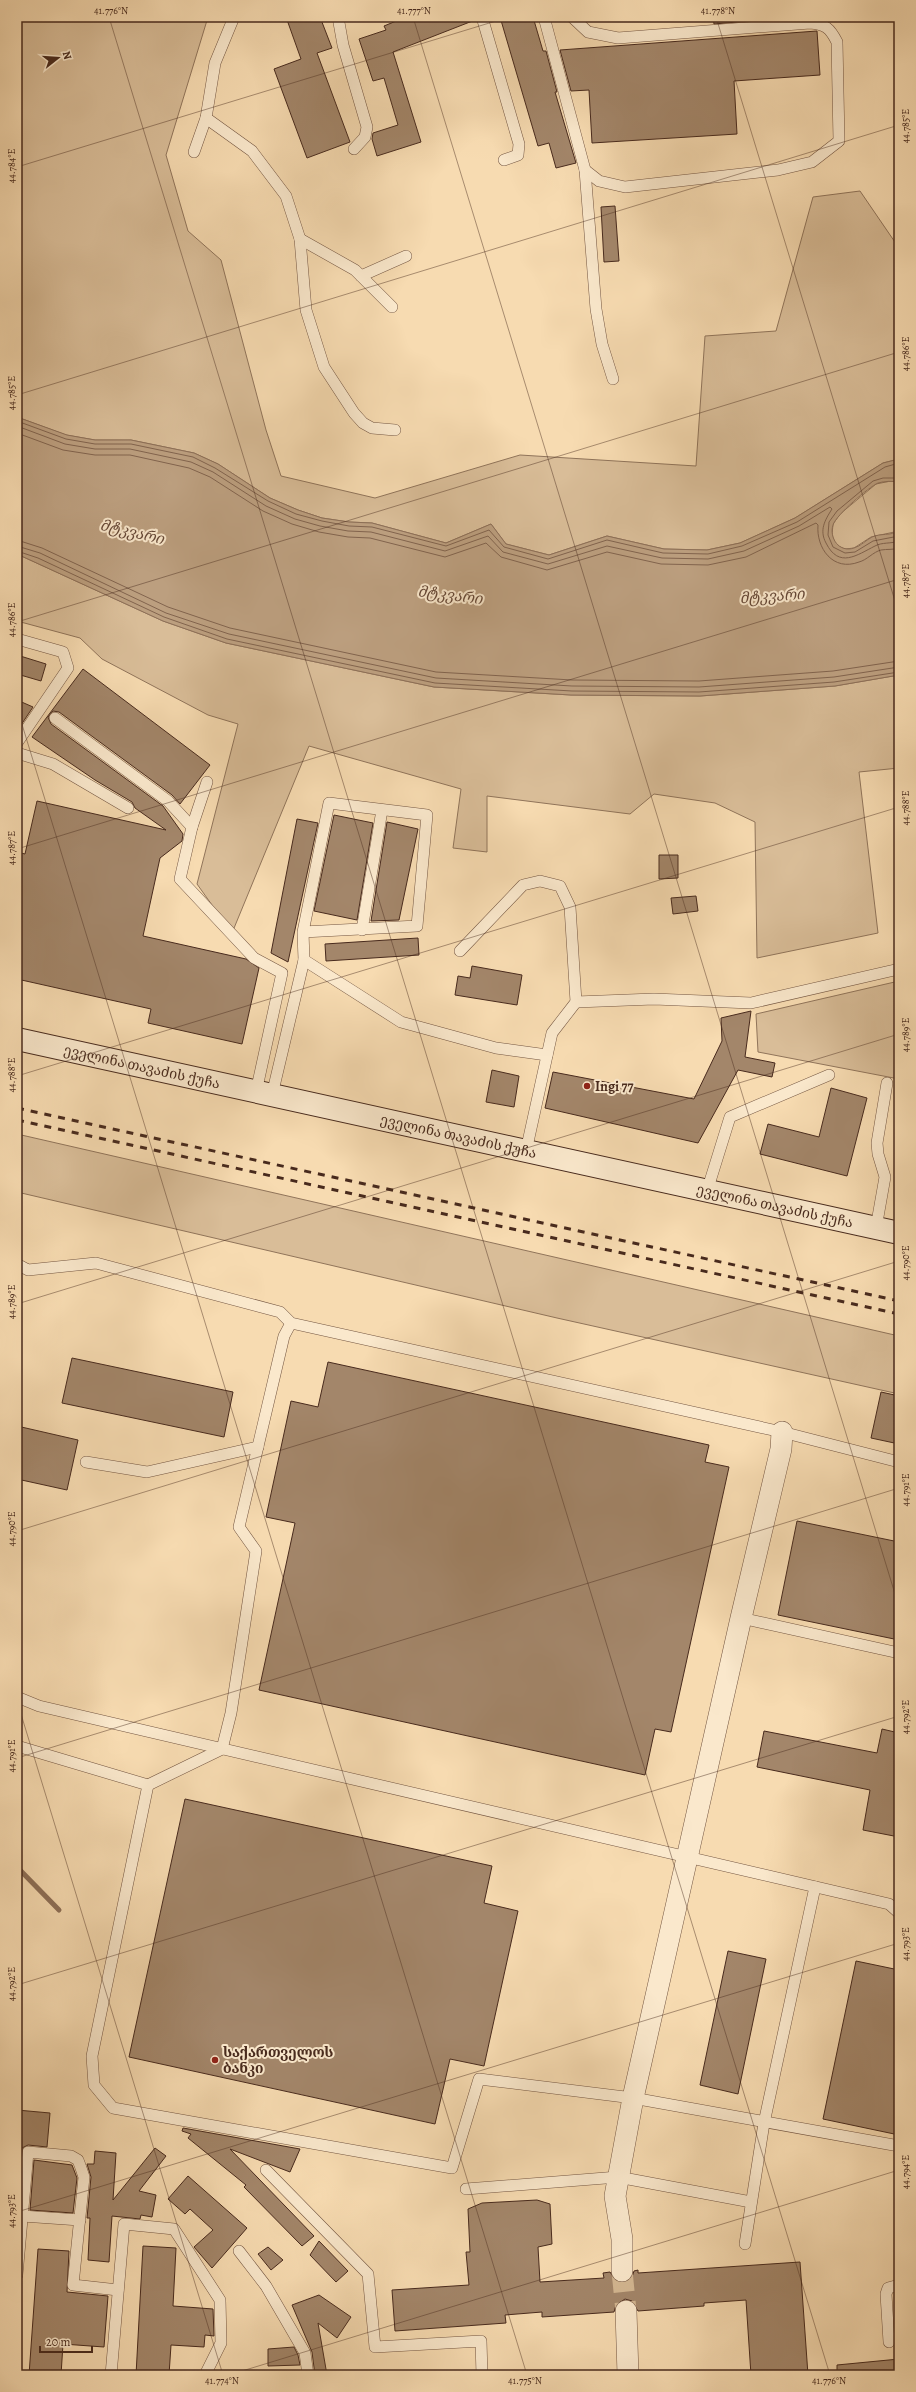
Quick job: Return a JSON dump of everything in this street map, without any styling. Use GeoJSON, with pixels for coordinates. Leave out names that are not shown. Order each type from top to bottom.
{"type":"FeatureCollection","features":[{"type":"Feature","properties":{"kind":"main road","name":"ეველინა თავაძის ქუჩა"},"geometry":{"type":"LineString","coordinates":[[17,1039],[708,1191],[893,1229]]}},
{"type":"Feature","properties":{"kind":"street"},"geometry":{"type":"LineString","coordinates":[[622,2272],[622,2239],[615,2196],[633,2098],[741,1618],[781,1449],[782,1432]]}},
{"type":"Feature","properties":{"kind":"street"},"geometry":{"type":"LineString","coordinates":[[626,2311],[628,2375]]}},
{"type":"Feature","properties":{"kind":"lane"},"geometry":{"type":"LineString","coordinates":[[194,152],[206,118],[215,63],[234,17]]}},
{"type":"Feature","properties":{"kind":"lane"},"geometry":{"type":"LineString","coordinates":[[338,17],[343,45],[367,127],[365,137],[354,149]]}},
{"type":"Feature","properties":{"kind":"lane"},"geometry":{"type":"LineString","coordinates":[[482,17],[519,144],[518,155],[504,160]]}},
{"type":"Feature","properties":{"kind":"lane"},"geometry":{"type":"LineString","coordinates":[[544,17],[585,170],[596,309],[602,344],[613,379]]}},
{"type":"Feature","properties":{"kind":"lane"},"geometry":{"type":"LineString","coordinates":[[572,17],[588,32],[618,38],[816,23],[823,24],[833,34],[837,42],[839,141],[812,162],[778,170],[625,187],[599,181],[585,170]]}},
{"type":"Feature","properties":{"kind":"lane"},"geometry":{"type":"LineString","coordinates":[[206,118],[252,151],[286,196],[300,239],[306,310],[324,367],[354,413],[363,423],[372,428],[395,430]]}},
{"type":"Feature","properties":{"kind":"lane"},"geometry":{"type":"LineString","coordinates":[[300,239],[355,270],[392,307]]}},
{"type":"Feature","properties":{"kind":"lane"},"geometry":{"type":"LineString","coordinates":[[361,276],[406,256]]}},
{"type":"Feature","properties":{"kind":"lane"},"geometry":{"type":"LineString","coordinates":[[17,638],[64,652],[68,668],[17,742]]}},
{"type":"Feature","properties":{"kind":"lane"},"geometry":{"type":"LineString","coordinates":[[55,718],[168,801],[192,827]]}},
{"type":"Feature","properties":{"kind":"lane"},"geometry":{"type":"LineString","coordinates":[[17,753],[53,764],[128,808]]}},
{"type":"Feature","properties":{"kind":"lane"},"geometry":{"type":"LineString","coordinates":[[207,782],[192,827],[180,879],[254,958],[282,973],[264,1094]]}},
{"type":"Feature","properties":{"kind":"lane"},"geometry":{"type":"LineString","coordinates":[[264,1094],[304,960],[303,932],[329,803],[427,815],[417,926],[303,932]]}},
{"type":"Feature","properties":{"kind":"lane"},"geometry":{"type":"LineString","coordinates":[[362,930],[382,810]]}},
{"type":"Feature","properties":{"kind":"lane"},"geometry":{"type":"LineString","coordinates":[[460,951],[523,886],[540,881],[560,886],[570,906],[576,1002],[552,1033],[526,1151]]}},
{"type":"Feature","properties":{"kind":"lane"},"geometry":{"type":"LineString","coordinates":[[304,960],[401,1022],[496,1048],[547,1055]]}},
{"type":"Feature","properties":{"kind":"lane"},"geometry":{"type":"LineString","coordinates":[[576,1002],[654,999],[751,1003],[899,969]]}},
{"type":"Feature","properties":{"kind":"lane"},"geometry":{"type":"LineString","coordinates":[[708,1191],[730,1116],[829,1075]]}},
{"type":"Feature","properties":{"kind":"lane"},"geometry":{"type":"LineString","coordinates":[[887,1083],[877,1143],[878,1154],[885,1177],[893,1229]]}},
{"type":"Feature","properties":{"kind":"lane"},"geometry":{"type":"LineString","coordinates":[[17,1264],[28,1270],[96,1263],[280,1312],[291,1323],[782,1432],[899,1462]]}},
{"type":"Feature","properties":{"kind":"lane"},"geometry":{"type":"LineString","coordinates":[[222,1749],[231,1713],[256,1551],[239,1527],[284,1336],[291,1323]]}},
{"type":"Feature","properties":{"kind":"lane"},"geometry":{"type":"LineString","coordinates":[[86,1462],[147,1472],[258,1447]]}},
{"type":"Feature","properties":{"kind":"lane"},"geometry":{"type":"LineString","coordinates":[[741,1618],[899,1654]]}},
{"type":"Feature","properties":{"kind":"lane"},"geometry":{"type":"LineString","coordinates":[[17,1697],[39,1706],[889,1904],[899,1913]]}},
{"type":"Feature","properties":{"kind":"lane"},"geometry":{"type":"LineString","coordinates":[[17,1746],[148,1785],[222,1749]]}},
{"type":"Feature","properties":{"kind":"lane"},"geometry":{"type":"LineString","coordinates":[[148,1785],[92,2056],[94,2085],[113,2108],[452,2168],[479,2080],[633,2098],[764,2123],[899,2146]]}},
{"type":"Feature","properties":{"kind":"lane"},"geometry":{"type":"LineString","coordinates":[[745,2244],[764,2123],[815,1887]]}},
{"type":"Feature","properties":{"kind":"lane"},"geometry":{"type":"LineString","coordinates":[[17,2275],[28,2152],[71,2156],[78,2160],[84,2177],[73,2285],[118,2290]]}},
{"type":"Feature","properties":{"kind":"lane"},"geometry":{"type":"LineString","coordinates":[[266,2170],[368,2274],[375,2347],[481,2341],[482,2375]]}},
{"type":"Feature","properties":{"kind":"lane"},"geometry":{"type":"LineString","coordinates":[[466,2189],[618,2177],[751,2202]]}},
{"type":"Feature","properties":{"kind":"lane"},"geometry":{"type":"LineString","coordinates":[[22,2216],[80,2220]]}},
{"type":"Feature","properties":{"kind":"lane"},"geometry":{"type":"LineString","coordinates":[[111,2375],[124,2224],[174,2229],[220,2300],[221,2343],[205,2375]]}},
{"type":"Feature","properties":{"kind":"lane"},"geometry":{"type":"LineString","coordinates":[[239,2251],[266,2286],[305,2354],[308,2375]]}},
{"type":"Feature","properties":{"kind":"lane"},"geometry":{"type":"LineString","coordinates":[[889,2342],[886,2290],[892,2286],[899,2285]]}},
{"type":"Feature","properties":{"kind":"shaded area"},"geometry":{"type":"Polygon","coordinates":[[[17,17],[208,17],[166,155],[188,231],[221,260],[266,430],[281,476],[375,498],[520,455],[696,466],[705,336],[776,331],[813,197],[860,191],[899,248],[899,459],[883,463],[795,518],[740,543],[707,550],[664,549],[607,536],[549,555],[506,544],[491,524],[446,543],[372,523],[349,522],[322,518],[270,498],[218,464],[194,453],[131,440],[95,440],[66,435],[17,417],[17,17]]]}},
{"type":"Feature","properties":{"kind":"shaded area"},"geometry":{"type":"Polygon","coordinates":[[[891,481],[899,482],[899,531],[871,537],[854,548],[845,549],[836,545],[832,535],[833,524],[840,514],[876,484],[891,481]]]}},
{"type":"Feature","properties":{"kind":"shaded area"},"geometry":{"type":"Polygon","coordinates":[[[17,554],[163,621],[226,643],[434,687],[571,695],[700,696],[835,686],[899,675],[899,768],[859,772],[878,933],[757,958],[755,822],[715,803],[654,794],[630,814],[487,796],[487,852],[453,848],[461,789],[309,746],[232,933],[197,884],[238,724],[208,715],[102,659],[80,638],[17,621],[17,554]]]}},
{"type":"Feature","properties":{"kind":"shaded area"},"geometry":{"type":"Polygon","coordinates":[[[899,981],[899,1079],[758,1052],[756,1014],[899,981]]]}},
{"type":"Feature","properties":{"kind":"shaded area"},"geometry":{"type":"Polygon","coordinates":[[[17,1134],[899,1336],[899,1394],[557,1318],[17,1192],[17,1134]]]}},
{"type":"Feature","properties":{"kind":"water","name":"მტკვარი"},"geometry":{"type":"Polygon","coordinates":[[[17,417],[67,435],[95,440],[131,440],[194,453],[218,464],[270,498],[322,518],[349,522],[372,523],[446,543],[491,524],[506,544],[549,555],[607,536],[664,549],[707,550],[740,543],[795,518],[883,463],[899,459],[899,482],[881,482],[868,490],[853,502],[835,520],[832,535],[836,543],[849,549],[859,546],[872,537],[899,531],[899,675],[835,686],[700,696],[571,695],[434,687],[226,643],[163,621],[17,554],[17,417]]]}},
{"type":"Feature","properties":{"kind":"building"},"geometry":{"type":"Polygon","coordinates":[[[286,17],[320,17],[332,48],[317,53],[350,142],[307,158],[274,69],[301,59],[286,17]]]}},
{"type":"Feature","properties":{"kind":"building"},"geometry":{"type":"Polygon","coordinates":[[[406,17],[475,17],[475,20],[393,52],[421,142],[377,156],[372,139],[373,133],[398,125],[384,78],[373,81],[359,39],[386,30],[384,26],[406,17]]]}},
{"type":"Feature","properties":{"kind":"building"},"geometry":{"type":"Polygon","coordinates":[[[500,17],[533,17],[543,51],[546,51],[557,92],[555,92],[576,163],[556,168],[549,143],[538,146],[500,17]]]}},
{"type":"Feature","properties":{"kind":"building"},"geometry":{"type":"Polygon","coordinates":[[[713,17],[783,17],[783,18],[714,24],[713,17]]]}},
{"type":"Feature","properties":{"kind":"building"},"geometry":{"type":"Polygon","coordinates":[[[817,31],[820,75],[734,81],[737,134],[592,143],[589,90],[571,91],[560,50],[817,31]]]}},
{"type":"Feature","properties":{"kind":"building"},"geometry":{"type":"Polygon","coordinates":[[[615,206],[619,261],[604,262],[601,207],[615,206]]]}},
{"type":"Feature","properties":{"kind":"building"},"geometry":{"type":"Polygon","coordinates":[[[17,655],[46,664],[41,681],[17,674],[17,655]]]}},
{"type":"Feature","properties":{"kind":"building"},"geometry":{"type":"Polygon","coordinates":[[[83,669],[210,765],[180,804],[172,795],[59,712],[53,711],[48,717],[51,724],[163,806],[183,834],[182,841],[160,858],[143,936],[246,959],[259,968],[242,1044],[148,1023],[151,1009],[17,979],[17,852],[25,854],[37,801],[166,830],[135,808],[132,802],[95,780],[32,737],[83,669]]]}},
{"type":"Feature","properties":{"kind":"building"},"geometry":{"type":"Polygon","coordinates":[[[17,700],[33,707],[17,731],[17,700]]]}},
{"type":"Feature","properties":{"kind":"building"},"geometry":{"type":"Polygon","coordinates":[[[334,815],[373,823],[357,920],[314,911],[334,815]]]}},
{"type":"Feature","properties":{"kind":"building"},"geometry":{"type":"Polygon","coordinates":[[[297,819],[318,823],[288,962],[271,953],[297,819]]]}},
{"type":"Feature","properties":{"kind":"building"},"geometry":{"type":"Polygon","coordinates":[[[387,822],[418,829],[399,920],[371,921],[387,822]]]}},
{"type":"Feature","properties":{"kind":"building"},"geometry":{"type":"Polygon","coordinates":[[[659,855],[678,855],[678,878],[659,879],[659,855]]]}},
{"type":"Feature","properties":{"kind":"building"},"geometry":{"type":"Polygon","coordinates":[[[696,896],[698,911],[673,914],[671,898],[696,896]]]}},
{"type":"Feature","properties":{"kind":"building"},"geometry":{"type":"Polygon","coordinates":[[[418,938],[419,955],[326,961],[325,944],[418,938]]]}},
{"type":"Feature","properties":{"kind":"building"},"geometry":{"type":"Polygon","coordinates":[[[472,966],[522,975],[517,1005],[455,995],[458,976],[470,978],[472,966]]]}},
{"type":"Feature","properties":{"kind":"building","name":"Ingi 77"},"geometry":{"type":"Polygon","coordinates":[[[751,1011],[745,1057],[775,1063],[772,1077],[738,1070],[698,1143],[545,1108],[553,1072],[694,1099],[722,1041],[721,1018],[751,1011]]]}},
{"type":"Feature","properties":{"kind":"building"},"geometry":{"type":"Polygon","coordinates":[[[492,1070],[519,1076],[514,1107],[486,1102],[492,1070]]]}},
{"type":"Feature","properties":{"kind":"building"},"geometry":{"type":"Polygon","coordinates":[[[831,1088],[867,1098],[847,1176],[760,1154],[768,1124],[819,1137],[831,1088]]]}},
{"type":"Feature","properties":{"kind":"building"},"geometry":{"type":"Polygon","coordinates":[[[72,1358],[233,1392],[224,1437],[62,1403],[72,1358]]]}},
{"type":"Feature","properties":{"kind":"building"},"geometry":{"type":"Polygon","coordinates":[[[328,1362],[709,1445],[705,1462],[729,1467],[671,1732],[655,1729],[645,1775],[259,1690],[295,1523],[266,1517],[291,1401],[318,1407],[328,1362]]]}},
{"type":"Feature","properties":{"kind":"building"},"geometry":{"type":"Polygon","coordinates":[[[881,1392],[899,1396],[899,1444],[871,1438],[881,1392]]]}},
{"type":"Feature","properties":{"kind":"building"},"geometry":{"type":"Polygon","coordinates":[[[17,1426],[78,1440],[67,1490],[17,1479],[17,1426]]]}},
{"type":"Feature","properties":{"kind":"building"},"geometry":{"type":"Polygon","coordinates":[[[797,1521],[899,1542],[899,1640],[778,1615],[797,1521]]]}},
{"type":"Feature","properties":{"kind":"building"},"geometry":{"type":"Polygon","coordinates":[[[882,1729],[899,1733],[899,1837],[863,1830],[870,1790],[757,1767],[764,1731],[877,1753],[882,1729]]]}},
{"type":"Feature","properties":{"kind":"building"},"geometry":{"type":"Polygon","coordinates":[[[185,1799],[492,1866],[484,1903],[518,1911],[484,2066],[450,2059],[435,2124],[129,2057],[185,1799]]]}},
{"type":"Feature","properties":{"kind":"building"},"geometry":{"type":"Polygon","coordinates":[[[728,1951],[766,1959],[738,2094],[700,2085],[728,1951]]]}},
{"type":"Feature","properties":{"kind":"building"},"geometry":{"type":"Polygon","coordinates":[[[856,1961],[899,1970],[899,2135],[823,2119],[856,1961]]]}},
{"type":"Feature","properties":{"kind":"building"},"geometry":{"type":"Polygon","coordinates":[[[17,2110],[50,2113],[47,2147],[28,2145],[22,2148],[17,2196],[17,2110]]]}},
{"type":"Feature","properties":{"kind":"building"},"geometry":{"type":"Polygon","coordinates":[[[183,2128],[300,2149],[290,2172],[230,2149],[314,2236],[302,2246],[244,2187],[246,2185],[188,2138],[191,2134],[182,2131],[183,2128]]]}},
{"type":"Feature","properties":{"kind":"building"},"geometry":{"type":"Polygon","coordinates":[[[155,2148],[166,2156],[139,2191],[156,2195],[152,2217],[141,2215],[140,2219],[112,2216],[109,2262],[88,2260],[90,2218],[87,2218],[91,2177],[87,2164],[94,2164],[95,2151],[116,2153],[113,2200],[155,2148]]]}},
{"type":"Feature","properties":{"kind":"building"},"geometry":{"type":"Polygon","coordinates":[[[34,2160],[72,2165],[77,2178],[73,2213],[30,2210],[34,2160]]]}},
{"type":"Feature","properties":{"kind":"building"},"geometry":{"type":"Polygon","coordinates":[[[188,2176],[247,2228],[212,2268],[194,2247],[213,2230],[190,2209],[185,2214],[168,2199],[188,2176]]]}},
{"type":"Feature","properties":{"kind":"building"},"geometry":{"type":"Polygon","coordinates":[[[537,2200],[550,2204],[552,2244],[538,2247],[540,2282],[604,2278],[603,2273],[610,2272],[616,2281],[622,2283],[632,2277],[634,2271],[638,2270],[638,2273],[800,2262],[808,2375],[751,2375],[746,2300],[704,2303],[704,2306],[638,2311],[632,2301],[625,2299],[616,2305],[614,2312],[542,2317],[542,2312],[505,2315],[506,2323],[395,2331],[392,2290],[469,2285],[466,2252],[470,2252],[468,2209],[482,2203],[537,2200]]]}},
{"type":"Feature","properties":{"kind":"building"},"geometry":{"type":"Polygon","coordinates":[[[319,2241],[348,2271],[336,2282],[310,2255],[319,2241]]]}},
{"type":"Feature","properties":{"kind":"building"},"geometry":{"type":"Polygon","coordinates":[[[143,2246],[176,2248],[173,2306],[213,2309],[214,2336],[205,2335],[204,2347],[171,2345],[169,2375],[136,2375],[143,2246]]]}},
{"type":"Feature","properties":{"kind":"building"},"geometry":{"type":"Polygon","coordinates":[[[268,2247],[283,2260],[271,2270],[258,2254],[268,2247]]]}},
{"type":"Feature","properties":{"kind":"building"},"geometry":{"type":"Polygon","coordinates":[[[38,2249],[69,2251],[67,2292],[108,2296],[104,2347],[63,2344],[61,2375],[29,2375],[38,2249]]]}},
{"type":"Feature","properties":{"kind":"building"},"geometry":{"type":"Polygon","coordinates":[[[319,2295],[351,2317],[337,2338],[318,2323],[327,2375],[315,2375],[312,2352],[292,2305],[319,2295]]]}},
{"type":"Feature","properties":{"kind":"building"},"geometry":{"type":"Polygon","coordinates":[[[294,2347],[298,2355],[300,2365],[268,2366],[268,2349],[294,2347]]]}},
{"type":"Feature","properties":{"kind":"building"},"geometry":{"type":"Polygon","coordinates":[[[899,2359],[899,2375],[837,2375],[837,2365],[899,2359]]]}},
{"type":"Feature","properties":{"kind":"waterway"},"geometry":{"type":"LineString","coordinates":[[17,1867],[59,1910]]}},
{"type":"Feature","properties":{"kind":"tunnel"},"geometry":{"type":"LineString","coordinates":[[622,2271],[626,2311]]}},
{"type":"Feature","properties":{"kind":"railway"},"geometry":{"type":"LineString","coordinates":[[17,1108],[899,1301]]}},
{"type":"Feature","properties":{"kind":"railway"},"geometry":{"type":"LineString","coordinates":[[17,1120],[899,1314]]}},
{"type":"Feature","properties":{"kind":"place","name":"Ingi 77"},"geometry":{"type":"Point","coordinates":[587,1086]}},
{"type":"Feature","properties":{"kind":"place","name":"საქართველოს ბანკი"},"geometry":{"type":"Point","coordinates":[215,2060]}}]}
